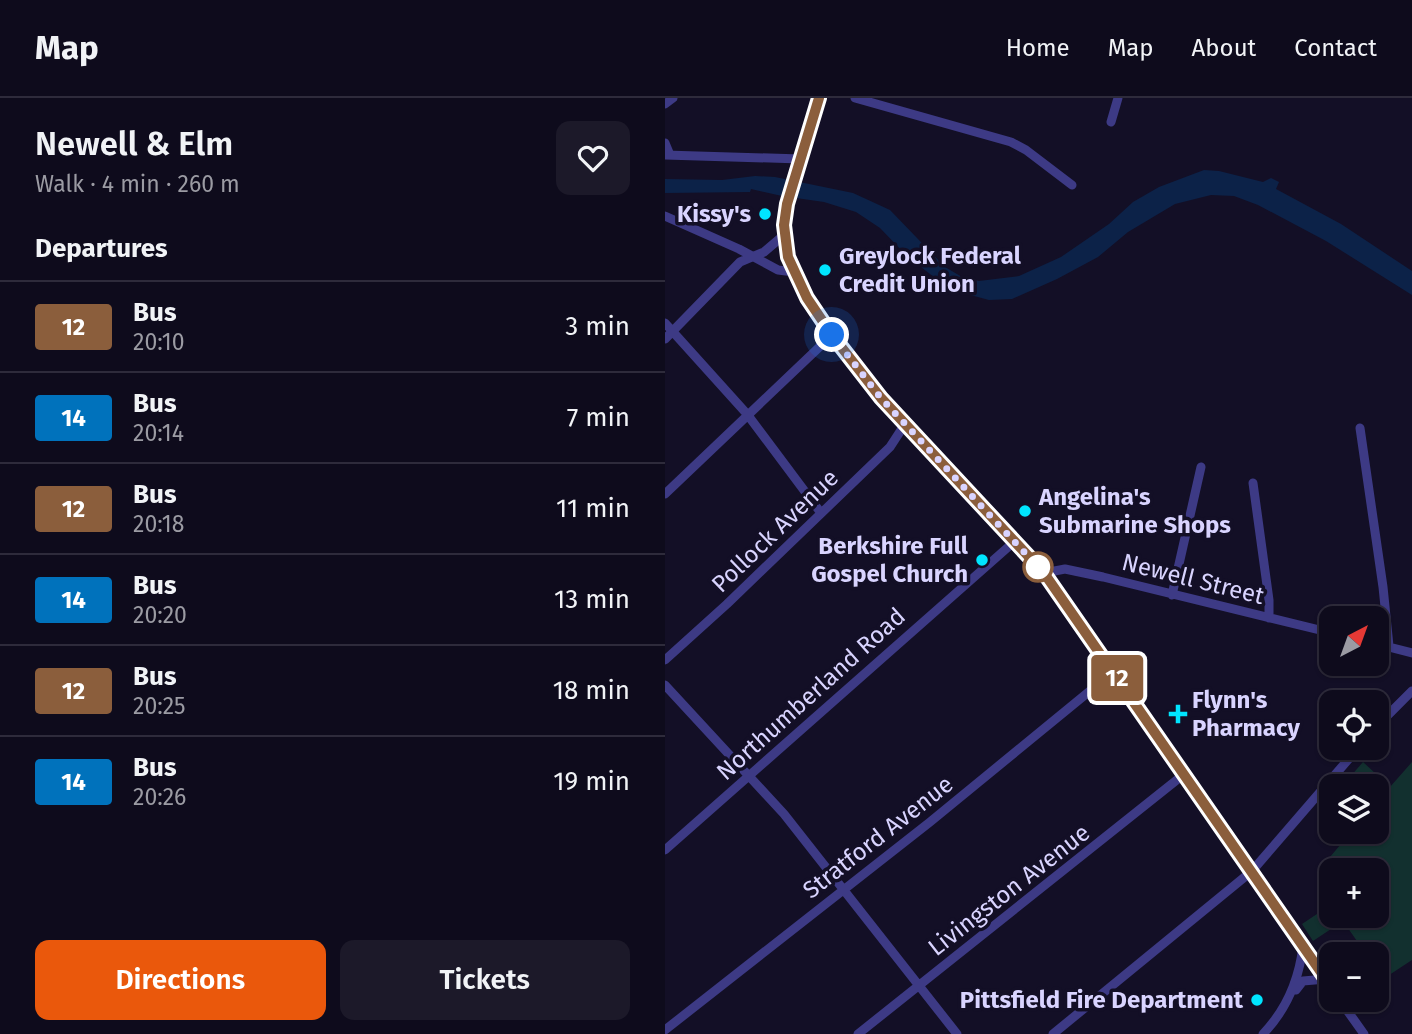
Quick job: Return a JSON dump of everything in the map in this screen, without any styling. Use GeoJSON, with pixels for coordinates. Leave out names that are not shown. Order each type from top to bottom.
{"type":"FeatureCollection","features":[{"type":"Feature","properties":{"kind":"street"},"geometry":{"type":"LineString","coordinates":[[665,104],[673,98]]}},
{"type":"Feature","properties":{"kind":"street"},"geometry":{"type":"LineString","coordinates":[[820,98],[787,204],[785,249],[794,272],[832,335],[881,398],[1044,573],[1319,970]]}},
{"type":"Feature","properties":{"kind":"street"},"geometry":{"type":"LineString","coordinates":[[855,98],[1011,142],[1026,150],[1072,185]]}},
{"type":"Feature","properties":{"kind":"street"},"geometry":{"type":"LineString","coordinates":[[1111,122],[1118,98]]}},
{"type":"Feature","properties":{"kind":"street"},"geometry":{"type":"LineString","coordinates":[[665,143],[668,155],[801,159]]}},
{"type":"Feature","properties":{"kind":"street"},"geometry":{"type":"LineString","coordinates":[[665,216],[778,270],[794,272]]}},
{"type":"Feature","properties":{"kind":"street"},"geometry":{"type":"LineString","coordinates":[[665,339],[740,262],[764,252],[784,235]]}},
{"type":"Feature","properties":{"kind":"street"},"geometry":{"type":"LineString","coordinates":[[665,323],[747,414],[821,513]]}},
{"type":"Feature","properties":{"kind":"street"},"geometry":{"type":"LineString","coordinates":[[665,494],[832,335]]}},
{"type":"Feature","properties":{"kind":"street","name":"Pollock Avenue"},"geometry":{"type":"LineString","coordinates":[[665,660],[890,447],[905,424]]}},
{"type":"Feature","properties":{"kind":"street"},"geometry":{"type":"LineString","coordinates":[[1360,428],[1385,606]]}},
{"type":"Feature","properties":{"kind":"street"},"geometry":{"type":"LineString","coordinates":[[1172,595],[1201,467]]}},
{"type":"Feature","properties":{"kind":"street"},"geometry":{"type":"LineString","coordinates":[[1253,483],[1269,600],[1269,618]]}},
{"type":"Feature","properties":{"kind":"street","name":"Northumberland Road"},"geometry":{"type":"LineString","coordinates":[[665,850],[1016,541]]}},
{"type":"Feature","properties":{"kind":"street","name":"Newell Street"},"geometry":{"type":"LineString","coordinates":[[1044,573],[1065,569],[1319,630]]}},
{"type":"Feature","properties":{"kind":"street"},"geometry":{"type":"LineString","coordinates":[[1389,646],[1412,653]]}},
{"type":"Feature","properties":{"kind":"street","name":"Stratford Avenue"},"geometry":{"type":"LineString","coordinates":[[665,1030],[930,822],[1113,673]]}},
{"type":"Feature","properties":{"kind":"street"},"geometry":{"type":"LineString","coordinates":[[665,685],[785,814],[957,1034]]}},
{"type":"Feature","properties":{"kind":"street"},"geometry":{"type":"LineString","coordinates":[[1389,714],[1412,691]]}},
{"type":"Feature","properties":{"kind":"street"},"geometry":{"type":"LineString","coordinates":[[1053,1034],[1252,872],[1348,760]]}},
{"type":"Feature","properties":{"kind":"street","name":"Livingston Avenue"},"geometry":{"type":"LineString","coordinates":[[858,1034],[1184,775]]}},
{"type":"Feature","properties":{"kind":"street"},"geometry":{"type":"LineString","coordinates":[[1262,1034],[1277,1019],[1290,996],[1301,967],[1303,946]]}},
{"type":"Feature","properties":{"kind":"street"},"geometry":{"type":"LineString","coordinates":[[1290,996],[1303,981],[1319,980]]}},
{"type":"Feature","properties":{"kind":"street"},"geometry":{"type":"LineString","coordinates":[[1348,1012],[1364,1034]]}},
{"type":"Feature","properties":{"kind":"green space"},"geometry":{"type":"Polygon","coordinates":[[[1363,762],[1376,774],[1353,774],[1363,762]]]}},
{"type":"Feature","properties":{"kind":"green space"},"geometry":{"type":"Polygon","coordinates":[[[1412,762],[1412,960],[1389,975],[1389,942],[1358,942],[1348,928],[1389,928],[1389,858],[1329,858],[1341,844],[1389,844],[1389,786],[1412,762]]]}},
{"type":"Feature","properties":{"kind":"green space"},"geometry":{"type":"Polygon","coordinates":[[[1319,913],[1319,928],[1332,928],[1313,941],[1302,924],[1319,913]]]}},
{"type":"Feature","properties":{"kind":"water"},"geometry":{"type":"Polygon","coordinates":[[[1204,170],[1263,182],[1271,178],[1279,182],[1276,189],[1341,224],[1412,271],[1412,295],[1326,241],[1258,205],[1234,196],[1211,195],[1175,204],[1128,232],[1098,257],[1057,279],[1012,299],[989,300],[944,285],[907,256],[880,228],[856,212],[824,202],[751,189],[750,192],[665,193],[665,179],[722,180],[755,176],[775,177],[853,193],[890,210],[945,267],[962,277],[979,281],[1019,276],[1061,257],[1109,224],[1133,202],[1159,187],[1204,170]]]}},
{"type":"Feature","properties":{"kind":"bus line","name":"12"},"geometry":{"type":"LineString","coordinates":[[819,98],[787,204],[784,225],[788,257],[807,298],[881,398],[1044,573],[1319,969]]}},
{"type":"Feature","properties":{"kind":"place","name":"Kissy's"},"geometry":{"type":"Point","coordinates":[765,214]}},
{"type":"Feature","properties":{"kind":"place","name":"Greylock Federal Credit Union"},"geometry":{"type":"Point","coordinates":[825,270]}},
{"type":"Feature","properties":{"kind":"place","name":"Angelina's Submarine Shops"},"geometry":{"type":"Point","coordinates":[1025,511]}},
{"type":"Feature","properties":{"kind":"place","name":"Berkshire Full Gospel Church"},"geometry":{"type":"Point","coordinates":[982,560]}},
{"type":"Feature","properties":{"kind":"place","name":"Flynn's Pharmacy"},"geometry":{"type":"Point","coordinates":[1178,714]}},
{"type":"Feature","properties":{"kind":"place","name":"Pittsfield Fire Department"},"geometry":{"type":"Point","coordinates":[1257,1000]}},
{"type":"Feature","properties":{"kind":"route"},"geometry":{"type":"LineString","coordinates":[[832,335],[881,398],[1038,567]]}}]}
